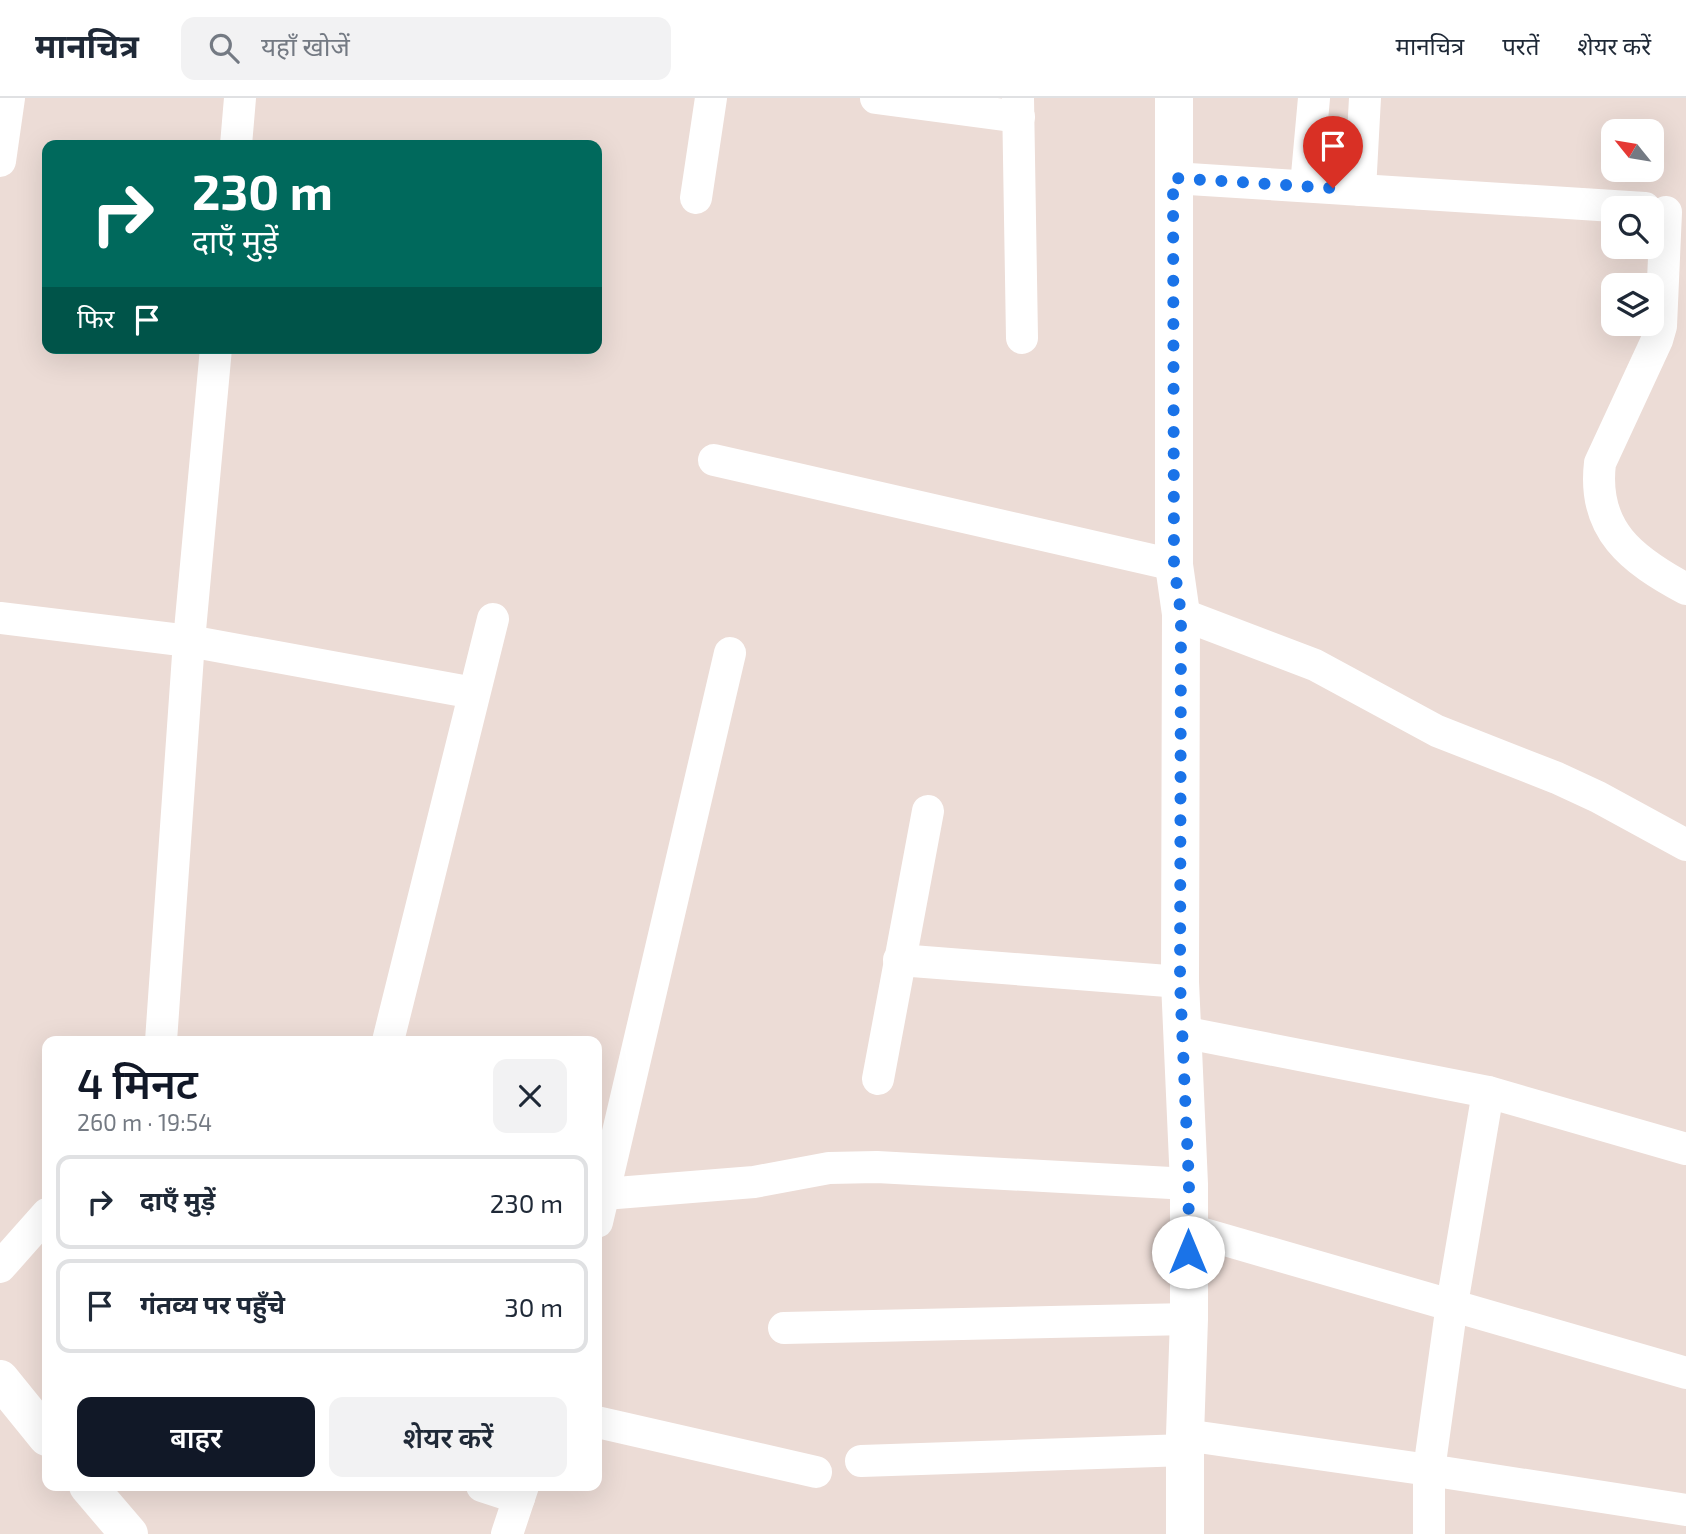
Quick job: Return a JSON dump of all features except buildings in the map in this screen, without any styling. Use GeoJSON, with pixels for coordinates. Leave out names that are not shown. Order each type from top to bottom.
{"type":"FeatureCollection","features":[{"type":"Feature","properties":{"kind":"street"},"geometry":{"type":"LineString","coordinates":[[0,161],[9,98]]}},
{"type":"Feature","properties":{"kind":"street"},"geometry":{"type":"LineString","coordinates":[[236,140],[240,98]]}},
{"type":"Feature","properties":{"kind":"street"},"geometry":{"type":"LineString","coordinates":[[696,198],[711,98]]}},
{"type":"Feature","properties":{"kind":"street"},"geometry":{"type":"LineString","coordinates":[[877,98],[1018,108],[1022,338]]}},
{"type":"Feature","properties":{"kind":"street"},"geometry":{"type":"LineString","coordinates":[[1174,98],[1174,565],[1181,614],[1180,982],[1189,1184],[1185,1534]]}},
{"type":"Feature","properties":{"kind":"street"},"geometry":{"type":"LineString","coordinates":[[1306,186],[1314,98]]}},
{"type":"Feature","properties":{"kind":"street"},"geometry":{"type":"LineString","coordinates":[[1360,190],[1365,98]]}},
{"type":"Feature","properties":{"kind":"street"},"geometry":{"type":"LineString","coordinates":[[1173,178],[1601,207]]}},
{"type":"Feature","properties":{"kind":"street"},"geometry":{"type":"LineString","coordinates":[[1664,231],[1674,333],[1657,340],[1600,463],[1597,483],[1601,508],[1611,530],[1633,556],[1686,590]]}},
{"type":"Feature","properties":{"kind":"street"},"geometry":{"type":"LineString","coordinates":[[161,1036],[188,641],[215,354]]}},
{"type":"Feature","properties":{"kind":"street"},"geometry":{"type":"LineString","coordinates":[[714,460],[1174,565]]}},
{"type":"Feature","properties":{"kind":"street"},"geometry":{"type":"LineString","coordinates":[[1181,614],[1315,665],[1428,727],[1558,778],[1686,845]]}},
{"type":"Feature","properties":{"kind":"street"},"geometry":{"type":"LineString","coordinates":[[0,618],[188,641],[474,693]]}},
{"type":"Feature","properties":{"kind":"street"},"geometry":{"type":"LineString","coordinates":[[389,1036],[493,620]]}},
{"type":"Feature","properties":{"kind":"street"},"geometry":{"type":"LineString","coordinates":[[602,1204],[730,653]]}},
{"type":"Feature","properties":{"kind":"street"},"geometry":{"type":"LineString","coordinates":[[878,1079],[928,811]]}},
{"type":"Feature","properties":{"kind":"street"},"geometry":{"type":"LineString","coordinates":[[899,961],[1180,982]]}},
{"type":"Feature","properties":{"kind":"street"},"geometry":{"type":"LineString","coordinates":[[1182,1032],[1488,1093],[1686,1149]]}},
{"type":"Feature","properties":{"kind":"street"},"geometry":{"type":"LineString","coordinates":[[1429,1534],[1429,1469],[1452,1304],[1488,1093]]}},
{"type":"Feature","properties":{"kind":"street"},"geometry":{"type":"LineString","coordinates":[[602,1208],[841,1168],[877,1167],[1189,1184]]}},
{"type":"Feature","properties":{"kind":"street"},"geometry":{"type":"LineString","coordinates":[[0,1267],[42,1220]]}},
{"type":"Feature","properties":{"kind":"street"},"geometry":{"type":"LineString","coordinates":[[1187,1229],[1686,1373]]}},
{"type":"Feature","properties":{"kind":"street"},"geometry":{"type":"LineString","coordinates":[[784,1328],[1189,1319]]}},
{"type":"Feature","properties":{"kind":"street"},"geometry":{"type":"LineString","coordinates":[[0,1379],[42,1431]]}},
{"type":"Feature","properties":{"kind":"street"},"geometry":{"type":"LineString","coordinates":[[602,1423],[816,1472]]}},
{"type":"Feature","properties":{"kind":"street"},"geometry":{"type":"LineString","coordinates":[[861,1461],[1186,1442],[1429,1469],[1686,1510]]}},
{"type":"Feature","properties":{"kind":"street"},"geometry":{"type":"LineString","coordinates":[[92,1491],[129,1534]]}},
{"type":"Feature","properties":{"kind":"street"},"geometry":{"type":"LineString","coordinates":[[508,1534],[521,1492]]}},
{"type":"Feature","properties":{"kind":"route"},"geometry":{"type":"LineString","coordinates":[[1188,1252],[1189,1184],[1180,982],[1181,614],[1174,565],[1173,178],[1333,188]]}}]}
